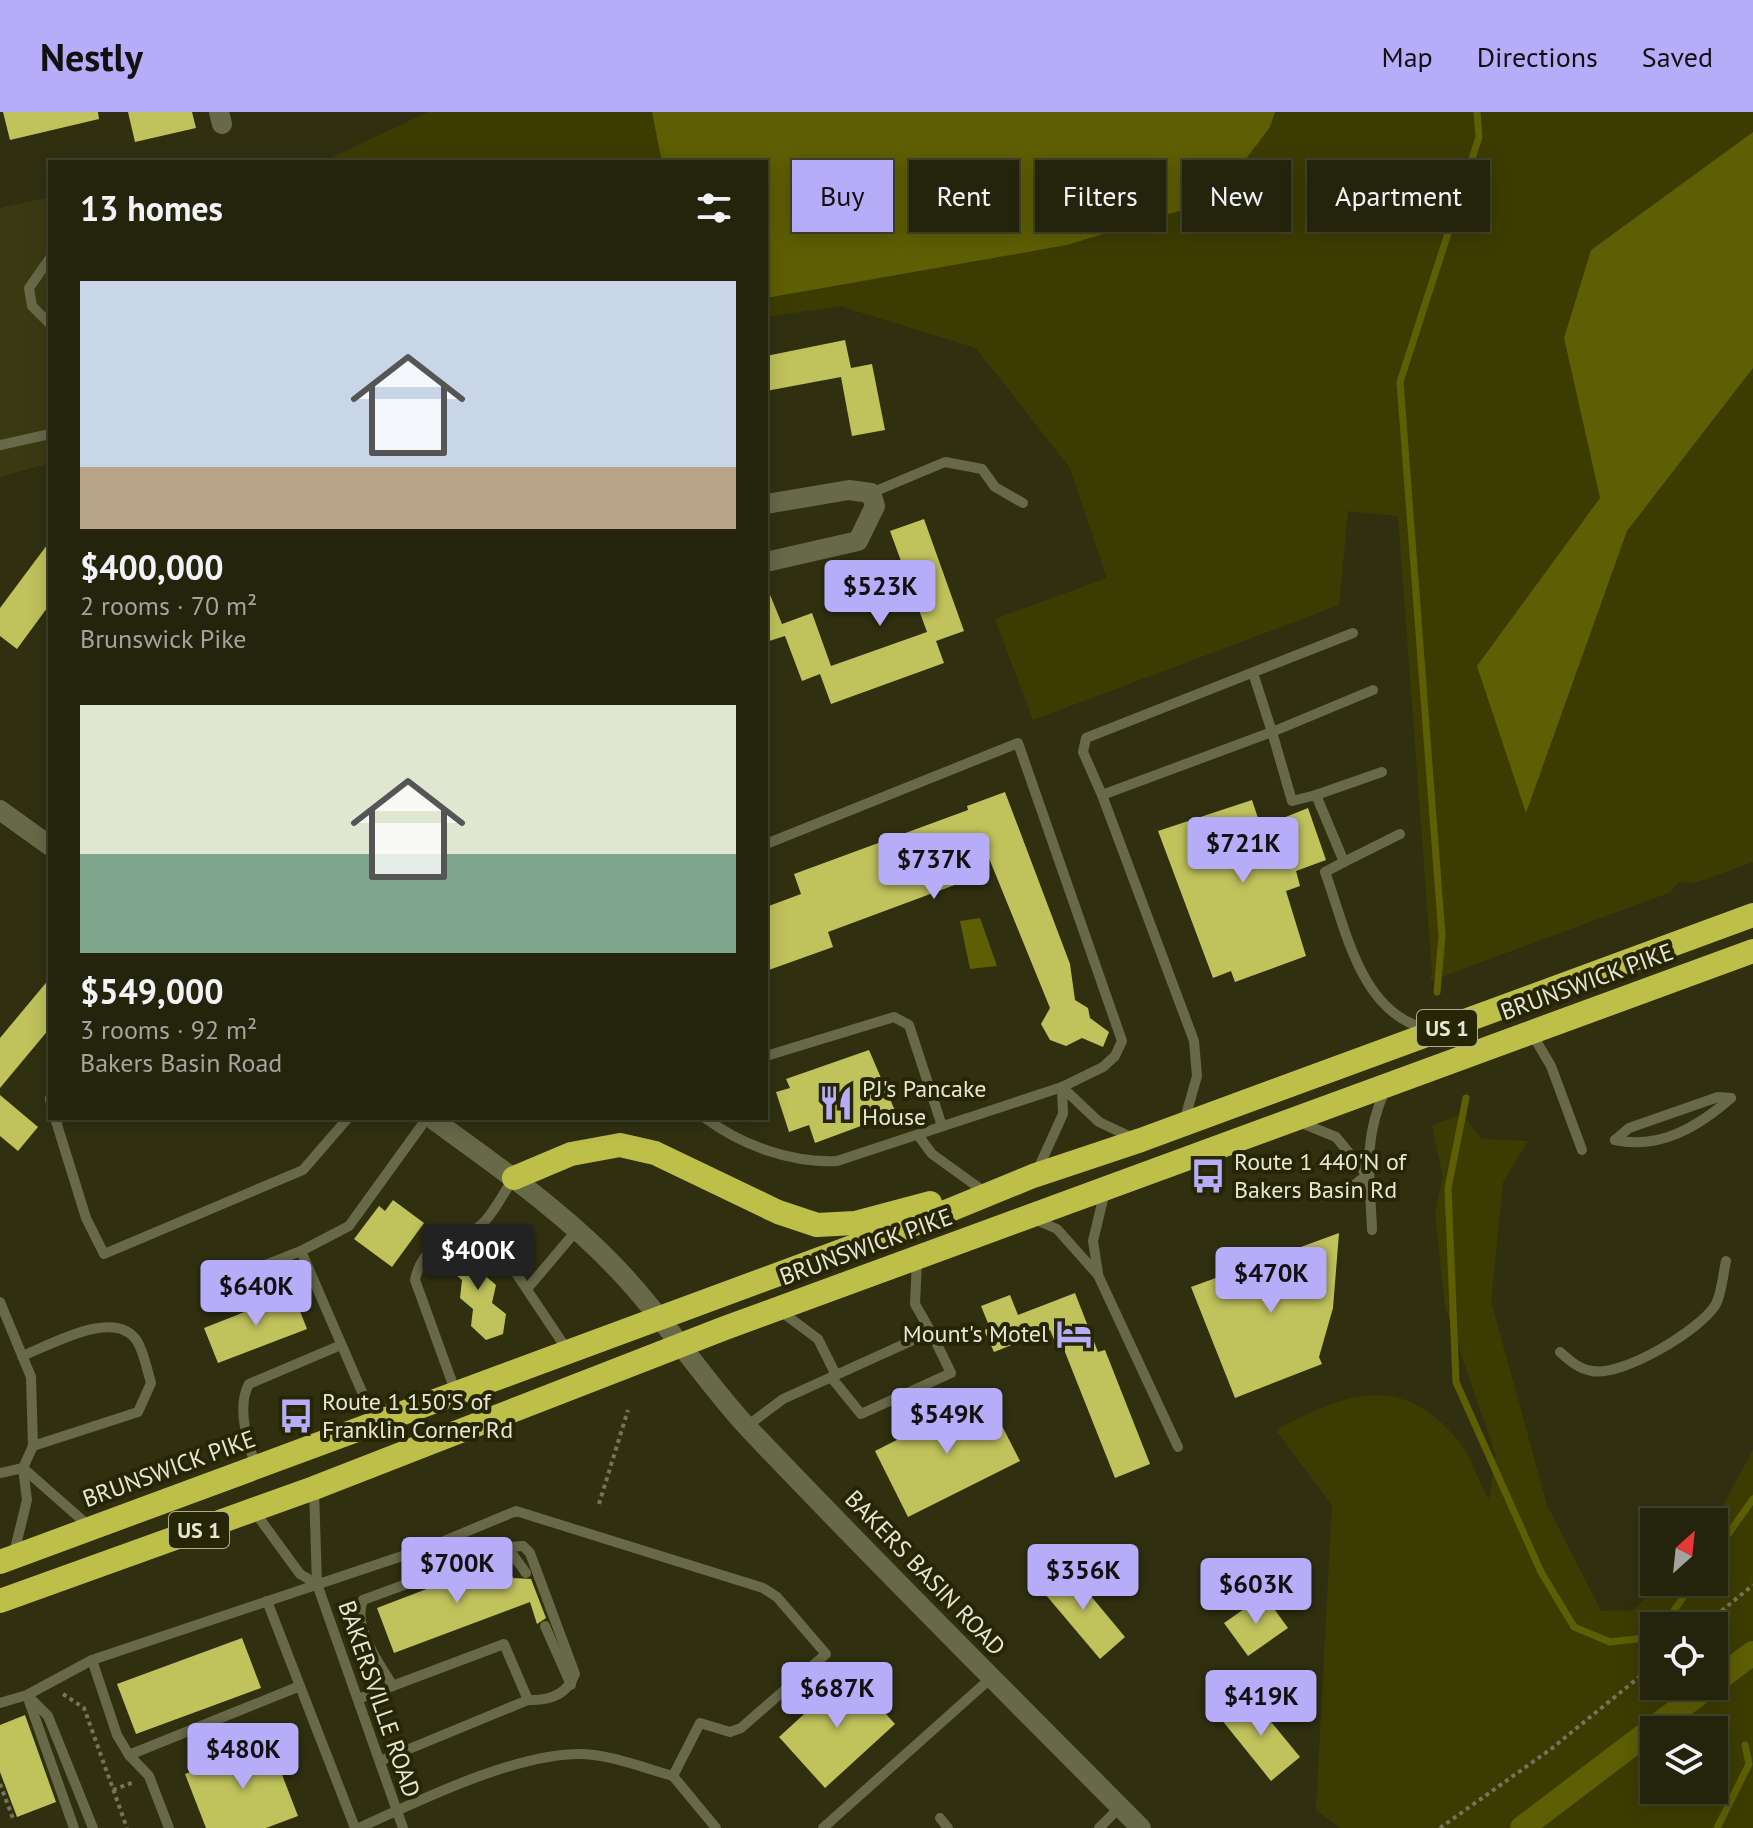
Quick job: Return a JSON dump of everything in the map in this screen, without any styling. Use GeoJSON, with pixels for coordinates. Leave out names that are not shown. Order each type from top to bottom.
{"type":"FeatureCollection","features":[{"type":"Feature","properties":{"kind":"highway","name":"BRUNSWICK PIKE"},"geometry":{"type":"LineString","coordinates":[[7,1559],[933,1217],[1033,1176],[1183,1125],[1753,915]]}},
{"type":"Feature","properties":{"kind":"highway","name":"BRUNSWICK PIKE"},"geometry":{"type":"LineString","coordinates":[[0,1601],[314,1488],[778,1309],[1753,951]]}},
{"type":"Feature","properties":{"kind":"highway"},"geometry":{"type":"LineString","coordinates":[[514,1178],[583,1150],[630,1146],[671,1159],[791,1217],[832,1225],[855,1223],[1033,1176]]}},
{"type":"Feature","properties":{"kind":"main road"},"geometry":{"type":"LineString","coordinates":[[768,504],[849,490],[871,493],[875,506],[858,541],[768,562]]}},
{"type":"Feature","properties":{"kind":"main road"},"geometry":{"type":"LineString","coordinates":[[0,810],[48,845]]}},
{"type":"Feature","properties":{"kind":"main road","name":"BAKERS BASIN ROAD"},"geometry":{"type":"LineString","coordinates":[[432,1120],[514,1178],[631,1283],[747,1426],[1141,1828]]}},
{"type":"Feature","properties":{"kind":"lane"},"geometry":{"type":"LineString","coordinates":[[48,261],[29,288],[32,306],[48,322]]}},
{"type":"Feature","properties":{"kind":"lane"},"geometry":{"type":"LineString","coordinates":[[0,445],[48,434]]}},
{"type":"Feature","properties":{"kind":"lane"},"geometry":{"type":"LineString","coordinates":[[871,493],[945,462],[982,469],[995,487],[1023,503]]}},
{"type":"Feature","properties":{"kind":"lane"},"geometry":{"type":"LineString","coordinates":[[1183,1125],[1197,1076],[1194,1041],[1083,752],[1086,738],[1353,633]]}},
{"type":"Feature","properties":{"kind":"lane"},"geometry":{"type":"LineString","coordinates":[[1253,673],[1292,801],[1382,772]]}},
{"type":"Feature","properties":{"kind":"lane"},"geometry":{"type":"LineString","coordinates":[[1102,795],[1272,732],[1373,690]]}},
{"type":"Feature","properties":{"kind":"lane"},"geometry":{"type":"LineString","coordinates":[[709,1120],[774,1154],[806,1162],[837,1161],[1062,1087],[1103,1067],[1115,1056],[1122,1041],[1018,743],[768,843]]}},
{"type":"Feature","properties":{"kind":"lane"},"geometry":{"type":"LineString","coordinates":[[1316,795],[1344,862]]}},
{"type":"Feature","properties":{"kind":"lane"},"geometry":{"type":"LineString","coordinates":[[1400,834],[1325,872],[1367,985],[1387,1009],[1406,1024],[1437,1032]]}},
{"type":"Feature","properties":{"kind":"lane"},"geometry":{"type":"LineString","coordinates":[[768,1055],[894,1017],[909,1025],[942,1126]]}},
{"type":"Feature","properties":{"kind":"lane"},"geometry":{"type":"LineString","coordinates":[[1531,1032],[1551,1066],[1582,1150]]}},
{"type":"Feature","properties":{"kind":"lane"},"geometry":{"type":"LineString","coordinates":[[1372,1230],[1367,1175],[1372,1119],[1387,1085]]}},
{"type":"Feature","properties":{"kind":"lane"},"geometry":{"type":"LineString","coordinates":[[1062,1087],[1099,1122],[1141,1140]]}},
{"type":"Feature","properties":{"kind":"lane"},"geometry":{"type":"LineString","coordinates":[[1033,1176],[1048,1152],[1063,1114],[1062,1087]]}},
{"type":"Feature","properties":{"kind":"lane"},"geometry":{"type":"LineString","coordinates":[[1718,1097],[1731,1098],[1697,1126],[1639,1146],[1615,1140],[1629,1128],[1718,1097]]}},
{"type":"Feature","properties":{"kind":"lane"},"geometry":{"type":"LineString","coordinates":[[1293,1119],[1336,1137],[1367,1175]]}},
{"type":"Feature","properties":{"kind":"lane"},"geometry":{"type":"LineString","coordinates":[[56,1120],[86,1218],[104,1254],[303,1170],[346,1120]]}},
{"type":"Feature","properties":{"kind":"lane"},"geometry":{"type":"LineString","coordinates":[[237,1276],[301,1251],[349,1226],[428,1120]]}},
{"type":"Feature","properties":{"kind":"lane"},"geometry":{"type":"LineString","coordinates":[[918,1135],[932,1154],[982,1190]]}},
{"type":"Feature","properties":{"kind":"lane"},"geometry":{"type":"LineString","coordinates":[[1326,1197],[1353,1186],[1367,1175]]}},
{"type":"Feature","properties":{"kind":"lane"},"geometry":{"type":"LineString","coordinates":[[456,1393],[415,1280],[418,1265],[439,1244],[483,1224],[514,1178]]}},
{"type":"Feature","properties":{"kind":"lane"},"geometry":{"type":"LineString","coordinates":[[1106,1188],[1093,1241],[1098,1275],[1178,1447]]}},
{"type":"Feature","properties":{"kind":"lane"},"geometry":{"type":"LineString","coordinates":[[1029,1217],[1057,1229],[1098,1275]]}},
{"type":"Feature","properties":{"kind":"lane"},"geometry":{"type":"LineString","coordinates":[[483,1224],[568,1351]]}},
{"type":"Feature","properties":{"kind":"lane"},"geometry":{"type":"LineString","coordinates":[[527,1289],[576,1231]]}},
{"type":"Feature","properties":{"kind":"lane"},"geometry":{"type":"LineString","coordinates":[[301,1251],[375,1423]]}},
{"type":"Feature","properties":{"kind":"lane"},"geometry":{"type":"LineString","coordinates":[[778,1309],[818,1339],[834,1376],[861,1414],[951,1373],[915,1304],[917,1258]]}},
{"type":"Feature","properties":{"kind":"lane"},"geometry":{"type":"LineString","coordinates":[[1560,1352],[1573,1364],[1594,1372],[1617,1369],[1685,1335],[1715,1305],[1726,1261]]}},
{"type":"Feature","properties":{"kind":"lane"},"geometry":{"type":"LineString","coordinates":[[0,1302],[31,1377],[33,1446],[23,1468],[27,1500],[7,1559]]}},
{"type":"Feature","properties":{"kind":"lane"},"geometry":{"type":"LineString","coordinates":[[22,1356],[103,1325],[123,1328],[137,1341],[151,1383],[138,1412],[33,1446]]}},
{"type":"Feature","properties":{"kind":"lane"},"geometry":{"type":"LineString","coordinates":[[747,1426],[783,1399],[931,1332]]}},
{"type":"Feature","properties":{"kind":"lane"},"geometry":{"type":"LineString","coordinates":[[256,1467],[246,1436],[244,1393],[249,1384],[341,1345]]}},
{"type":"Feature","properties":{"kind":"lane"},"geometry":{"type":"LineString","coordinates":[[0,1473],[23,1468]]}},
{"type":"Feature","properties":{"kind":"lane"},"geometry":{"type":"LineString","coordinates":[[23,1468],[91,1528]]}},
{"type":"Feature","properties":{"kind":"lane"},"geometry":{"type":"LineString","coordinates":[[314,1488],[317,1584]]}},
{"type":"Feature","properties":{"kind":"lane"},"geometry":{"type":"LineString","coordinates":[[254,1510],[300,1574],[317,1584]]}},
{"type":"Feature","properties":{"kind":"lane"},"geometry":{"type":"LineString","coordinates":[[0,1703],[27,1695],[92,1660],[432,1546],[516,1511],[763,1588],[777,1597],[826,1654],[741,1728],[730,1732],[700,1723],[673,1776]]}},
{"type":"Feature","properties":{"kind":"lane"},"geometry":{"type":"LineString","coordinates":[[380,1761],[528,1700],[548,1701],[571,1685],[575,1674],[571,1658],[530,1553],[523,1546],[507,1547],[363,1600],[359,1610],[370,1649],[393,1686]]}},
{"type":"Feature","properties":{"kind":"lane"},"geometry":{"type":"LineString","coordinates":[[507,1547],[526,1573]]}},
{"type":"Feature","properties":{"kind":"lane","name":"BAKERSVILLE ROAD"},"geometry":{"type":"LineString","coordinates":[[317,1584],[403,1828]]}},
{"type":"Feature","properties":{"kind":"lane"},"geometry":{"type":"LineString","coordinates":[[267,1601],[357,1828],[523,1763],[584,1754],[673,1776],[716,1828]]}},
{"type":"Feature","properties":{"kind":"lane"},"geometry":{"type":"LineString","coordinates":[[545,1626],[571,1685]]}},
{"type":"Feature","properties":{"kind":"lane"},"geometry":{"type":"LineString","coordinates":[[358,1699],[504,1644],[528,1700]]}},
{"type":"Feature","properties":{"kind":"lane"},"geometry":{"type":"LineString","coordinates":[[92,1660],[117,1735],[129,1755],[149,1776],[169,1828]]}},
{"type":"Feature","properties":{"kind":"lane"},"geometry":{"type":"LineString","coordinates":[[823,1828],[991,1678]]}},
{"type":"Feature","properties":{"kind":"lane"},"geometry":{"type":"LineString","coordinates":[[129,1755],[300,1686]]}},
{"type":"Feature","properties":{"kind":"lane"},"geometry":{"type":"LineString","coordinates":[[27,1695],[74,1828]]}},
{"type":"Feature","properties":{"kind":"lane"},"geometry":{"type":"LineString","coordinates":[[27,1695],[48,1716],[93,1828]]}},
{"type":"Feature","properties":{"kind":"lane"},"geometry":{"type":"LineString","coordinates":[[1099,1828],[1120,1807]]}},
{"type":"Feature","properties":{"kind":"lane"},"geometry":{"type":"LineString","coordinates":[[940,1818],[948,1828]]}},
{"type":"Feature","properties":{"kind":"path"},"geometry":{"type":"LineString","coordinates":[[599,1504],[628,1410]]}},
{"type":"Feature","properties":{"kind":"path"},"geometry":{"type":"LineString","coordinates":[[1720,1612],[1753,1585]]}},
{"type":"Feature","properties":{"kind":"path"},"geometry":{"type":"LineString","coordinates":[[1440,1828],[1551,1749],[1640,1676]]}},
{"type":"Feature","properties":{"kind":"path"},"geometry":{"type":"LineString","coordinates":[[63,1694],[84,1708],[127,1828]]}},
{"type":"Feature","properties":{"kind":"path"},"geometry":{"type":"LineString","coordinates":[[113,1790],[137,1781]]}},
{"type":"Feature","properties":{"kind":"path"},"geometry":{"type":"LineString","coordinates":[[0,1784],[14,1821]]}},
{"type":"Feature","properties":{"kind":"shaded area"},"geometry":{"type":"Polygon","coordinates":[[[428,112],[1753,112],[1753,132],[1591,250],[1564,338],[1600,498],[1478,666],[1526,812],[1627,531],[1753,368],[1753,862],[1695,883],[1679,882],[1671,892],[1430,981],[1432,972],[1398,516],[1348,511],[1339,605],[1033,720],[995,619],[1107,578],[1070,468],[976,348],[840,306],[768,317],[768,160],[326,160],[428,112]]]}},
{"type":"Feature","properties":{"kind":"shaded area"},"geometry":{"type":"Polygon","coordinates":[[[652,112],[1275,112],[1270,127],[1245,160],[1182,160],[1182,210],[1166,215],[1166,160],[1035,160],[1035,232],[1110,232],[1067,245],[768,298],[768,160],[662,160],[652,112]]]}},
{"type":"Feature","properties":{"kind":"shaded area"},"geometry":{"type":"Polygon","coordinates":[[[1753,132],[1753,368],[1627,531],[1526,813],[1477,666],[1600,498],[1564,338],[1591,250],[1753,132]]]}},
{"type":"Feature","properties":{"kind":"shaded area"},"geometry":{"type":"Polygon","coordinates":[[[48,197],[48,464],[0,477],[0,208],[48,197]]]}},
{"type":"Feature","properties":{"kind":"shaded area"},"geometry":{"type":"Polygon","coordinates":[[[980,918],[997,966],[970,969],[960,921],[980,918]]]}},
{"type":"Feature","properties":{"kind":"shaded area"},"geometry":{"type":"Polygon","coordinates":[[[1462,1114],[1482,1139],[1528,1141],[1503,1182],[1491,1301],[1547,1505],[1601,1611],[1634,1610],[1648,1596],[1728,1596],[1728,1508],[1722,1508],[1753,1450],[1753,1828],[1340,1828],[1316,1810],[1332,1505],[1276,1430],[1351,1398],[1374,1395],[1396,1397],[1418,1406],[1439,1421],[1461,1444],[1489,1499],[1496,1456],[1445,1307],[1435,1212],[1443,1177],[1432,1126],[1462,1114]]]}},
{"type":"Feature","properties":{"kind":"building"},"geometry":{"type":"Polygon","coordinates":[[[3,112],[98,112],[99,119],[10,140],[3,112]]]}},
{"type":"Feature","properties":{"kind":"building"},"geometry":{"type":"Polygon","coordinates":[[[128,112],[192,112],[196,128],[135,142],[128,112]]]}},
{"type":"Feature","properties":{"kind":"building"},"geometry":{"type":"Polygon","coordinates":[[[845,340],[851,368],[872,364],[885,430],[852,436],[841,377],[768,391],[768,356],[845,340]]]}},
{"type":"Feature","properties":{"kind":"building"},"geometry":{"type":"Polygon","coordinates":[[[924,519],[964,631],[936,641],[944,663],[831,704],[820,674],[802,681],[785,636],[768,641],[768,590],[782,624],[812,613],[831,666],[927,632],[890,531],[924,519]]]}},
{"type":"Feature","properties":{"kind":"building"},"geometry":{"type":"Polygon","coordinates":[[[48,544],[48,607],[17,649],[0,636],[0,608],[48,544]]]}},
{"type":"Feature","properties":{"kind":"building"},"geometry":{"type":"Polygon","coordinates":[[[1005,792],[1070,964],[1075,1000],[1088,1008],[1090,1018],[1109,1032],[1103,1047],[1082,1038],[1066,1046],[1050,1040],[1041,1024],[1050,1008],[984,846],[955,858],[960,883],[828,932],[833,947],[768,970],[768,906],[801,894],[794,874],[968,810],[967,806],[1005,792]]]}},
{"type":"Feature","properties":{"kind":"building"},"geometry":{"type":"Polygon","coordinates":[[[1252,800],[1261,827],[1308,808],[1326,860],[1296,871],[1300,886],[1286,891],[1306,956],[1235,982],[1231,971],[1213,978],[1158,831],[1252,800]]]}},
{"type":"Feature","properties":{"kind":"building"},"geometry":{"type":"Polygon","coordinates":[[[48,980],[48,1030],[0,1088],[0,1038],[48,980]]]}},
{"type":"Feature","properties":{"kind":"building","name":"PJ's Pancake House"},"geometry":{"type":"Polygon","coordinates":[[[869,1050],[896,1113],[815,1143],[809,1125],[789,1132],[776,1092],[790,1088],[786,1079],[869,1050]]]}},
{"type":"Feature","properties":{"kind":"building"},"geometry":{"type":"Polygon","coordinates":[[[0,1095],[38,1127],[18,1151],[0,1136],[0,1095]]]}},
{"type":"Feature","properties":{"kind":"building"},"geometry":{"type":"Polygon","coordinates":[[[393,1200],[424,1223],[392,1267],[354,1239],[379,1206],[385,1211],[393,1200]]]}},
{"type":"Feature","properties":{"kind":"building"},"geometry":{"type":"Polygon","coordinates":[[[1339,1233],[1333,1308],[1319,1357],[1322,1364],[1235,1398],[1191,1287],[1339,1233]]]}},
{"type":"Feature","properties":{"kind":"building"},"geometry":{"type":"Polygon","coordinates":[[[471,1245],[485,1256],[482,1273],[496,1285],[492,1303],[506,1314],[503,1334],[486,1340],[471,1326],[473,1309],[460,1298],[462,1280],[449,1269],[452,1251],[471,1245]]]}},
{"type":"Feature","properties":{"kind":"building"},"geometry":{"type":"Polygon","coordinates":[[[293,1293],[307,1329],[218,1363],[204,1328],[293,1293]]]}},
{"type":"Feature","properties":{"kind":"building"},"geometry":{"type":"Polygon","coordinates":[[[1075,1293],[1098,1352],[1105,1350],[1150,1464],[1115,1478],[1063,1347],[1058,1349],[1050,1330],[994,1352],[984,1330],[990,1328],[981,1306],[1010,1295],[1018,1315],[1075,1293]]]}},
{"type":"Feature","properties":{"kind":"building"},"geometry":{"type":"Polygon","coordinates":[[[986,1395],[1020,1461],[908,1517],[875,1451],[986,1395]]]}},
{"type":"Feature","properties":{"kind":"building"},"geometry":{"type":"Polygon","coordinates":[[[505,1559],[513,1578],[531,1579],[546,1618],[537,1624],[530,1602],[394,1653],[377,1608],[505,1559]]]}},
{"type":"Feature","properties":{"kind":"building"},"geometry":{"type":"Polygon","coordinates":[[[1066,1566],[1125,1637],[1100,1659],[1040,1588],[1066,1566]]]}},
{"type":"Feature","properties":{"kind":"building"},"geometry":{"type":"Polygon","coordinates":[[[1264,1595],[1288,1628],[1248,1656],[1224,1623],[1264,1595]]]}},
{"type":"Feature","properties":{"kind":"building"},"geometry":{"type":"Polygon","coordinates":[[[242,1638],[261,1688],[136,1734],[117,1684],[242,1638]]]}},
{"type":"Feature","properties":{"kind":"building"},"geometry":{"type":"Polygon","coordinates":[[[849,1673],[895,1724],[825,1788],[779,1737],[849,1673]]]}},
{"type":"Feature","properties":{"kind":"building"},"geometry":{"type":"Polygon","coordinates":[[[1250,1696],[1300,1757],[1271,1781],[1221,1719],[1250,1696]]]}},
{"type":"Feature","properties":{"kind":"building"},"geometry":{"type":"Polygon","coordinates":[[[25,1715],[56,1802],[17,1817],[0,1772],[0,1725],[25,1715]]]}},
{"type":"Feature","properties":{"kind":"building"},"geometry":{"type":"Polygon","coordinates":[[[269,1741],[298,1816],[266,1828],[206,1828],[185,1774],[269,1741]]]}},
{"type":"Feature","properties":{"kind":"waterway"},"geometry":{"type":"LineString","coordinates":[[1437,992],[1442,936],[1400,382],[1479,137],[1477,112]]}},
{"type":"Feature","properties":{"kind":"waterway"},"geometry":{"type":"LineString","coordinates":[[1466,1098],[1448,1188],[1456,1382],[1541,1572],[1574,1627],[1610,1642],[1640,1639]]}},
{"type":"Feature","properties":{"kind":"waterway"},"geometry":{"type":"LineString","coordinates":[[1728,1534],[1753,1499]]}},
{"type":"Feature","properties":{"kind":"waterway"},"geometry":{"type":"LineString","coordinates":[[1673,1612],[1684,1596]]}},
{"type":"Feature","properties":{"kind":"waterway"},"geometry":{"type":"LineString","coordinates":[[1728,1672],[1753,1653]]}},
{"type":"Feature","properties":{"kind":"waterway"},"geometry":{"type":"LineString","coordinates":[[1522,1828],[1691,1700]]}},
{"type":"Feature","properties":{"kind":"waterway"},"geometry":{"type":"LineString","coordinates":[[1717,1828],[1749,1764],[1745,1745]]}},
{"type":"Feature","properties":{"kind":"place","name":"PJ's Pancake House"},"geometry":{"type":"Point","coordinates":[836,1103]}},
{"type":"Feature","properties":{"kind":"place","name":"Route 1 440'N of Bakers Basin Rd"},"geometry":{"type":"Point","coordinates":[1208,1176]}},
{"type":"Feature","properties":{"kind":"place","name":"Mount's Motel"},"geometry":{"type":"Point","coordinates":[1074,1334]}},
{"type":"Feature","properties":{"kind":"place","name":"Route 1 150'S of Franklin Corner Rd"},"geometry":{"type":"Point","coordinates":[296,1416]}}]}
